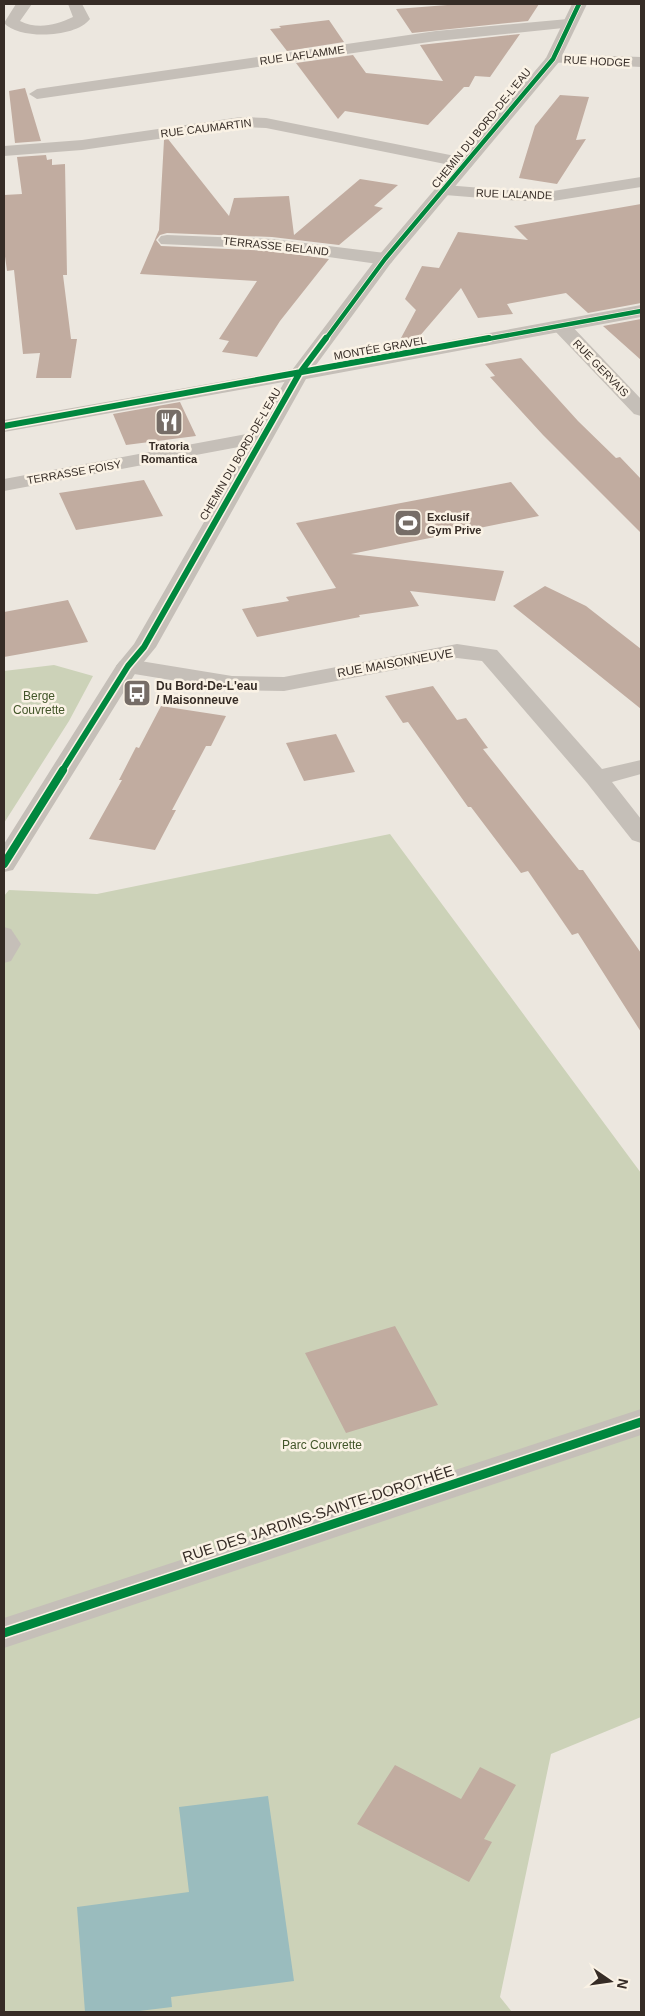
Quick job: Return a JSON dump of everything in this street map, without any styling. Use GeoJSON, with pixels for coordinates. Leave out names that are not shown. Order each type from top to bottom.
{"type":"FeatureCollection","features":[{"type":"Feature","properties":{"kind":"street"},"geometry":{"type":"LineString","coordinates":[[24,4],[11,22],[22,29],[40,31],[62,28],[82,19],[75,4]]}},
{"type":"Feature","properties":{"kind":"street","name":"CHEMIN DU BORD-DE-L'EAU"},"geometry":{"type":"LineString","coordinates":[[4,864],[128,666],[144,647],[299,374],[385,259],[445,190],[465,162],[552,59],[579,4]]}},
{"type":"Feature","properties":{"kind":"street","name":"RUE LAFLAMME"},"geometry":{"type":"LineString","coordinates":[[36,94],[436,36],[568,24]]}},
{"type":"Feature","properties":{"kind":"street","name":"RUE HODGE"},"geometry":{"type":"LineString","coordinates":[[552,59],[641,62]]}},
{"type":"Feature","properties":{"kind":"street","name":"RUE CAUMARTIN"},"geometry":{"type":"LineString","coordinates":[[4,151],[82,145],[241,122],[266,122],[465,162]]}},
{"type":"Feature","properties":{"kind":"street","name":"RUE LALANDE"},"geometry":{"type":"LineString","coordinates":[[445,190],[521,196],[554,196],[641,182]]}},
{"type":"Feature","properties":{"kind":"street","name":"TERRASSE BELAND"},"geometry":{"type":"LineString","coordinates":[[167,240],[272,244],[385,259]]}},
{"type":"Feature","properties":{"kind":"street","name":"MONTÉE GRAVEL"},"geometry":{"type":"LineString","coordinates":[[4,426],[641,311]]}},
{"type":"Feature","properties":{"kind":"street","name":"RUE GERVAIS"},"geometry":{"type":"LineString","coordinates":[[561,326],[641,410]]}},
{"type":"Feature","properties":{"kind":"street","name":"TERRASSE FOISY"},"geometry":{"type":"LineString","coordinates":[[4,485],[263,437]]}},
{"type":"Feature","properties":{"kind":"street","name":"RUE MAISONNEUVE"},"geometry":{"type":"LineString","coordinates":[[128,666],[232,683],[284,684],[457,652],[489,656],[596,778],[641,835]]}},
{"type":"Feature","properties":{"kind":"street"},"geometry":{"type":"LineString","coordinates":[[596,778],[641,768]]}},
{"type":"Feature","properties":{"kind":"street","name":"RUE DES JARDINS-SAINTE-DOROTHÉE"},"geometry":{"type":"LineString","coordinates":[[4,1633],[641,1422]]}},
{"type":"Feature","properties":{"kind":"lane"},"geometry":{"type":"LineString","coordinates":[[4,934],[11,944],[4,956]]}},
{"type":"Feature","properties":{"kind":"green space","name":"Berge Couvrette"},"geometry":{"type":"Polygon","coordinates":[[[54,665],[93,676],[69,721],[4,823],[4,671],[54,665]]]}},
{"type":"Feature","properties":{"kind":"green space","name":"Parc Couvrette"},"geometry":{"type":"Polygon","coordinates":[[[390,834],[641,1173],[641,1717],[551,1754],[500,1997],[512,2012],[4,2012],[4,896],[9,890],[97,894],[390,834]]]}},
{"type":"Feature","properties":{"kind":"water"},"geometry":{"type":"Polygon","coordinates":[[[268,1796],[294,1981],[171,1997],[172,2007],[131,2012],[85,2012],[77,1907],[189,1892],[179,1807],[268,1796]]]}},
{"type":"Feature","properties":{"kind":"building"},"geometry":{"type":"Polygon","coordinates":[[[460,4],[539,4],[528,21],[412,33],[396,9],[460,4]]]}},
{"type":"Feature","properties":{"kind":"building"},"geometry":{"type":"Polygon","coordinates":[[[329,20],[344,42],[287,51],[270,29],[281,28],[279,26],[329,20]]]}},
{"type":"Feature","properties":{"kind":"building"},"geometry":{"type":"Polygon","coordinates":[[[520,34],[490,77],[475,76],[469,87],[464,87],[428,125],[345,111],[338,119],[296,63],[353,55],[366,73],[443,81],[420,45],[520,34]]]}},
{"type":"Feature","properties":{"kind":"building"},"geometry":{"type":"Polygon","coordinates":[[[25,88],[41,141],[15,143],[9,91],[25,88]]]}},
{"type":"Feature","properties":{"kind":"building"},"geometry":{"type":"Polygon","coordinates":[[[560,95],[589,97],[576,140],[586,139],[557,184],[519,178],[535,126],[560,95]]]}},
{"type":"Feature","properties":{"kind":"building"},"geometry":{"type":"Polygon","coordinates":[[[168,139],[229,216],[234,198],[289,196],[294,235],[360,179],[398,185],[374,206],[383,208],[339,245],[272,237],[167,233],[160,235],[156,240],[161,246],[272,251],[329,259],[280,321],[257,357],[222,352],[229,341],[219,339],[257,281],[140,274],[159,230],[164,140],[168,139]]]}},
{"type":"Feature","properties":{"kind":"building"},"geometry":{"type":"Polygon","coordinates":[[[46,155],[47,160],[52,159],[52,165],[65,164],[67,275],[63,275],[71,339],[77,339],[71,378],[36,378],[40,353],[23,354],[14,270],[7,271],[4,249],[4,195],[22,194],[17,157],[46,155]]]}},
{"type":"Feature","properties":{"kind":"building"},"geometry":{"type":"Polygon","coordinates":[[[641,204],[641,303],[588,313],[566,293],[507,304],[513,314],[478,318],[461,288],[412,345],[401,338],[416,310],[405,299],[422,266],[439,268],[458,232],[528,240],[514,226],[641,204]]]}},
{"type":"Feature","properties":{"kind":"building"},"geometry":{"type":"Polygon","coordinates":[[[641,319],[641,360],[603,326],[641,319]]]}},
{"type":"Feature","properties":{"kind":"building"},"geometry":{"type":"Polygon","coordinates":[[[521,358],[578,421],[616,458],[620,457],[641,479],[641,533],[543,435],[490,377],[495,376],[485,364],[521,358]]]}},
{"type":"Feature","properties":{"kind":"building"},"geometry":{"type":"Polygon","coordinates":[[[180,402],[196,436],[126,445],[113,414],[180,402]]]}},
{"type":"Feature","properties":{"kind":"building"},"geometry":{"type":"Polygon","coordinates":[[[144,480],[163,516],[76,530],[59,493],[144,480]]]}},
{"type":"Feature","properties":{"kind":"building"},"geometry":{"type":"Polygon","coordinates":[[[511,482],[539,516],[351,554],[504,571],[495,601],[410,591],[419,606],[359,615],[360,617],[257,637],[242,609],[289,601],[286,597],[336,588],[296,523],[511,482]]]}},
{"type":"Feature","properties":{"kind":"building"},"geometry":{"type":"Polygon","coordinates":[[[545,586],[586,606],[641,649],[641,709],[513,606],[545,586]]]}},
{"type":"Feature","properties":{"kind":"building"},"geometry":{"type":"Polygon","coordinates":[[[68,600],[88,642],[4,657],[4,612],[68,600]]]}},
{"type":"Feature","properties":{"kind":"building"},"geometry":{"type":"Polygon","coordinates":[[[433,686],[457,720],[466,718],[488,748],[483,749],[579,870],[583,870],[641,953],[641,1032],[578,933],[572,935],[528,871],[521,873],[471,807],[468,807],[408,722],[403,723],[385,696],[433,686]]]}},
{"type":"Feature","properties":{"kind":"building"},"geometry":{"type":"Polygon","coordinates":[[[161,706],[226,716],[211,746],[206,746],[172,810],[176,810],[155,850],[89,839],[122,780],[119,780],[136,747],[139,748],[161,706]]]}},
{"type":"Feature","properties":{"kind":"building"},"geometry":{"type":"Polygon","coordinates":[[[336,734],[355,772],[304,781],[286,743],[336,734]]]}},
{"type":"Feature","properties":{"kind":"building"},"geometry":{"type":"Polygon","coordinates":[[[395,1326],[438,1405],[346,1433],[305,1353],[395,1326]]]}},
{"type":"Feature","properties":{"kind":"building"},"geometry":{"type":"Polygon","coordinates":[[[395,1765],[461,1799],[480,1767],[516,1785],[484,1839],[492,1842],[469,1882],[357,1824],[395,1765]]]}},
{"type":"Feature","properties":{"kind":"cycle path"},"geometry":{"type":"LineString","coordinates":[[4,864],[128,666],[144,647],[299,374],[385,259],[445,190],[465,163],[553,59],[579,4]]}},
{"type":"Feature","properties":{"kind":"cycle path"},"geometry":{"type":"LineString","coordinates":[[4,426],[641,311]]}},
{"type":"Feature","properties":{"kind":"cycle path"},"geometry":{"type":"LineString","coordinates":[[4,1633],[641,1422]]}},
{"type":"Feature","properties":{"kind":"place","name":"Tratoria Romantica"},"geometry":{"type":"Point","coordinates":[169,422]}},
{"type":"Feature","properties":{"kind":"place","name":"Exclusif Gym Prive"},"geometry":{"type":"Point","coordinates":[408,523]}},
{"type":"Feature","properties":{"kind":"place","name":"Du Bord-De-L'eau / Maisonneuve"},"geometry":{"type":"Point","coordinates":[137,693]}}]}
